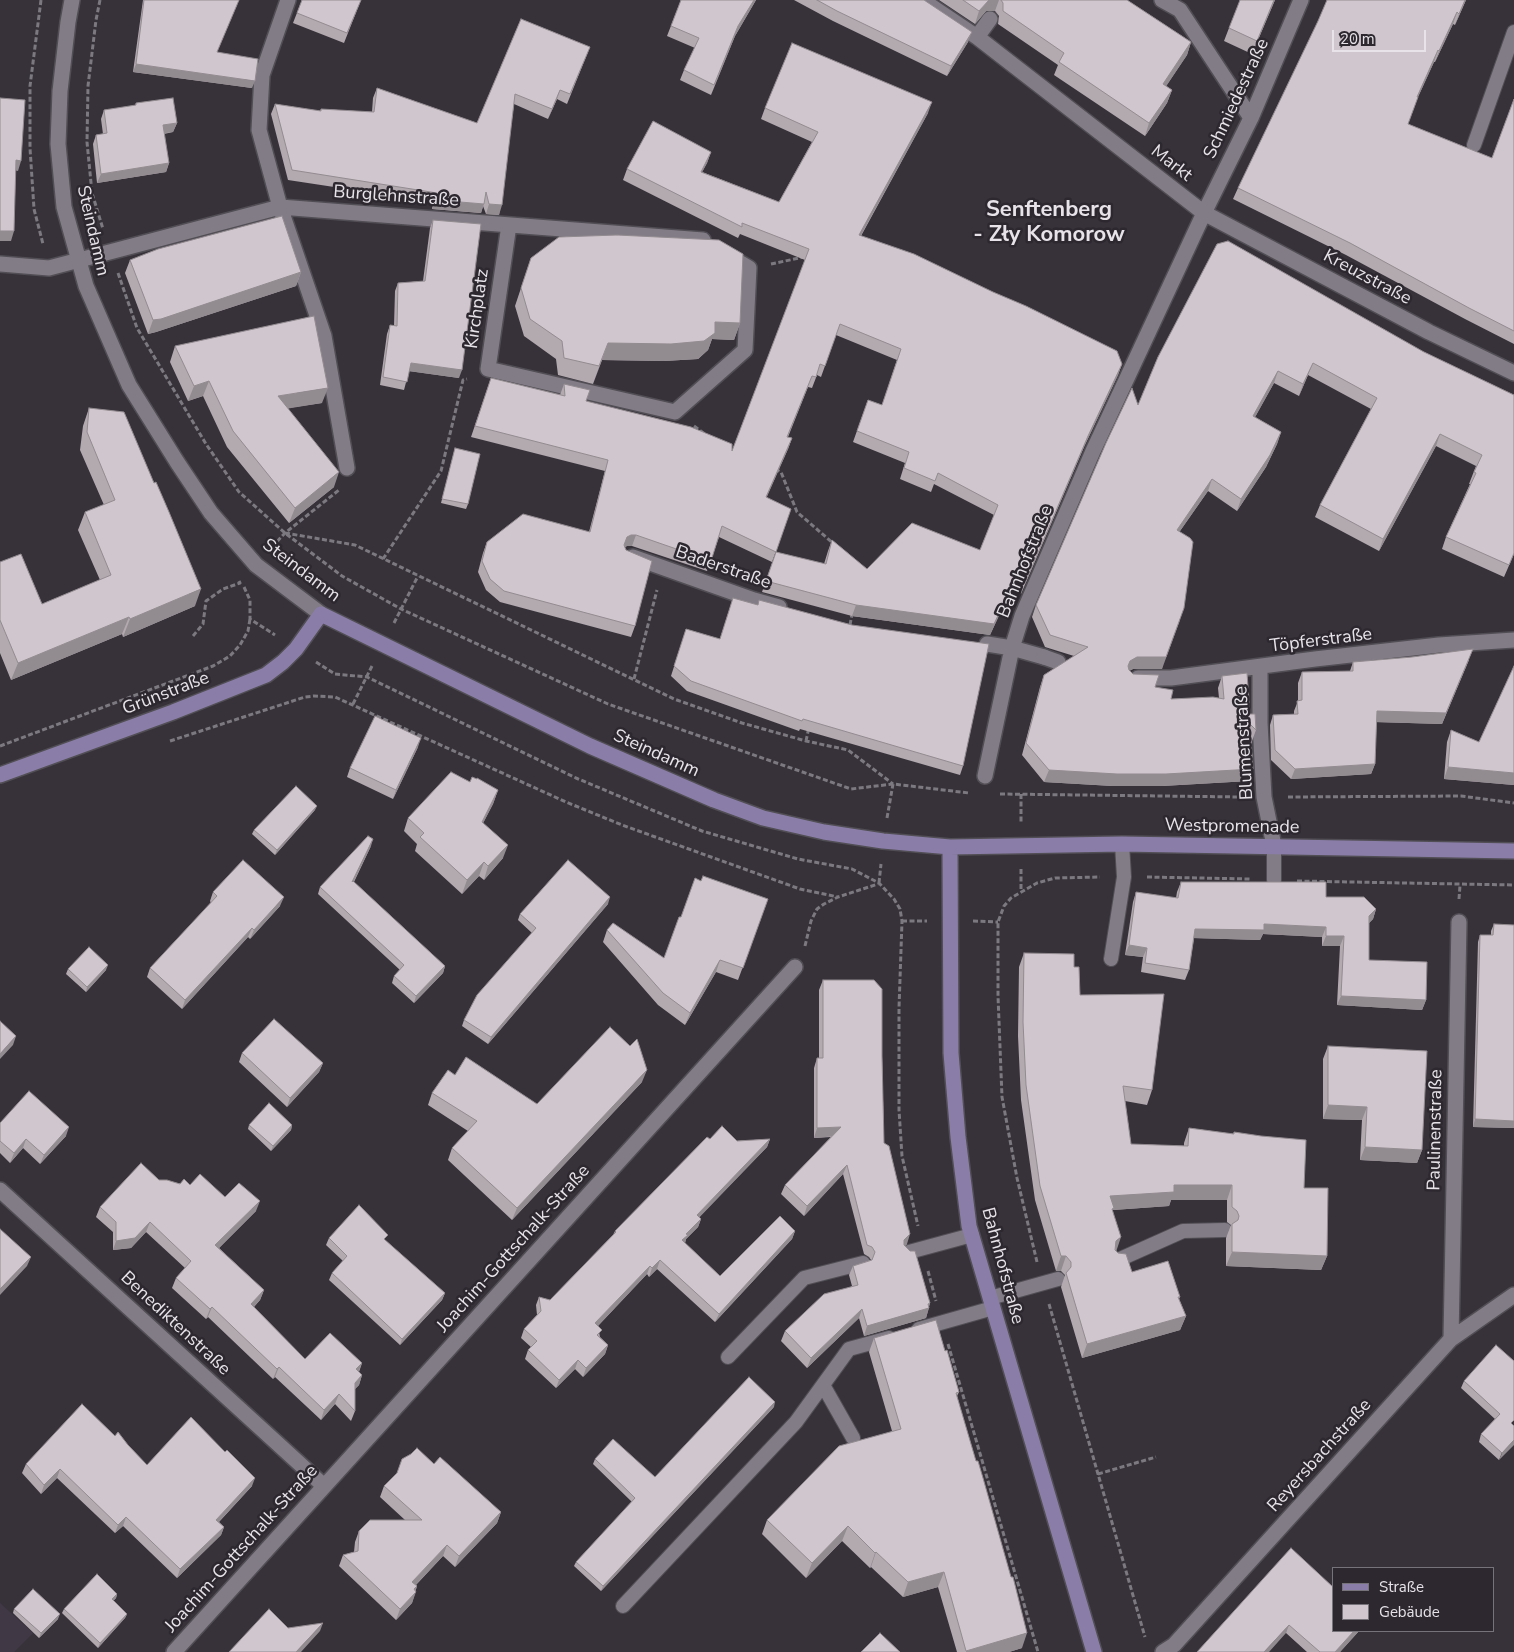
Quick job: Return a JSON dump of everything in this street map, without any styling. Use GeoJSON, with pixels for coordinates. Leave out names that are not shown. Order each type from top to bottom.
{"type":"FeatureCollection","features":[{"type":"Feature","properties":{"kind":"main road","name":"Grünstraße"},"geometry":{"type":"LineString","coordinates":[[0,775],[173,712],[266,675],[296,649],[321,614]]}},
{"type":"Feature","properties":{"kind":"main road","name":"Steindamm"},"geometry":{"type":"LineString","coordinates":[[321,614],[590,746],[714,800],[762,818],[824,832],[883,841],[950,847]]}},
{"type":"Feature","properties":{"kind":"main road","name":"Westpromenade"},"geometry":{"type":"LineString","coordinates":[[950,847],[1122,844],[1514,850]]}},
{"type":"Feature","properties":{"kind":"main road","name":"Bahnhofstraße"},"geometry":{"type":"LineString","coordinates":[[950,847],[951,1054],[958,1137],[972,1234],[1094,1652]]}},
{"type":"Feature","properties":{"kind":"street","name":"Steindamm"},"geometry":{"type":"LineString","coordinates":[[72,0],[60,91],[58,144],[64,207],[77,260],[86,286],[129,385],[211,513],[256,565],[321,614]]}},
{"type":"Feature","properties":{"kind":"street"},"geometry":{"type":"LineString","coordinates":[[288,0],[262,75],[259,130],[280,207],[324,336],[347,468]]}},
{"type":"Feature","properties":{"kind":"street","name":"Markt"},"geometry":{"type":"LineString","coordinates":[[922,0],[977,37],[1204,213]]}},
{"type":"Feature","properties":{"kind":"street"},"geometry":{"type":"LineString","coordinates":[[1162,0],[1180,10],[1251,118]]}},
{"type":"Feature","properties":{"kind":"street","name":"Schmiedestraße"},"geometry":{"type":"LineString","coordinates":[[1204,213],[1251,118],[1301,0]]}},
{"type":"Feature","properties":{"kind":"street"},"geometry":{"type":"LineString","coordinates":[[977,37],[990,19]]}},
{"type":"Feature","properties":{"kind":"street","name":"Burglehnstraße"},"geometry":{"type":"LineString","coordinates":[[0,264],[49,268],[280,207],[509,225]]}},
{"type":"Feature","properties":{"kind":"street","name":"Bahnhofstraße"},"geometry":{"type":"LineString","coordinates":[[985,776],[1012,648],[1022,616],[1093,451],[1204,213]]}},
{"type":"Feature","properties":{"kind":"street","name":"Kreuzstraße"},"geometry":{"type":"LineString","coordinates":[[1204,213],[1429,332],[1514,373]]}},
{"type":"Feature","properties":{"kind":"street"},"geometry":{"type":"LineString","coordinates":[[509,225],[702,240],[748,268],[745,350],[675,412]]}},
{"type":"Feature","properties":{"kind":"street","name":"Kirchplatz"},"geometry":{"type":"LineString","coordinates":[[509,225],[488,369],[675,412]]}},
{"type":"Feature","properties":{"kind":"street","name":"Baderstraße"},"geometry":{"type":"LineString","coordinates":[[629,555],[754,600],[790,610]]}},
{"type":"Feature","properties":{"kind":"street","name":"Töpferstraße"},"geometry":{"type":"LineString","coordinates":[[1133,678],[1171,678],[1314,659],[1514,640]]}},
{"type":"Feature","properties":{"kind":"street"},"geometry":{"type":"LineString","coordinates":[[982,644],[1012,648],[1051,660]]}},
{"type":"Feature","properties":{"kind":"street","name":"Blumenstraße"},"geometry":{"type":"LineString","coordinates":[[1260,667],[1260,723],[1264,797],[1274,846]]}},
{"type":"Feature","properties":{"kind":"street","name":"Paulinenstraße"},"geometry":{"type":"LineString","coordinates":[[1451,1339],[1459,922]]}},
{"type":"Feature","properties":{"kind":"street","name":"Joachim-Gottschalk-Straße"},"geometry":{"type":"LineString","coordinates":[[174,1652],[795,967]]}},
{"type":"Feature","properties":{"kind":"street","name":"Benediktenstraße"},"geometry":{"type":"LineString","coordinates":[[0,1190],[324,1486]]}},
{"type":"Feature","properties":{"kind":"street","name":"Reyersbachstraße"},"geometry":{"type":"LineString","coordinates":[[1163,1652],[1174,1645],[1451,1339],[1514,1295]]}},
{"type":"Feature","properties":{"kind":"lane"},"geometry":{"type":"LineString","coordinates":[[1474,145],[1514,32]]}},
{"type":"Feature","properties":{"kind":"lane"},"geometry":{"type":"LineString","coordinates":[[1111,959],[1124,877],[1122,844]]}},
{"type":"Feature","properties":{"kind":"lane"},"geometry":{"type":"LineString","coordinates":[[1274,846],[1274,880]]}},
{"type":"Feature","properties":{"kind":"lane"},"geometry":{"type":"LineString","coordinates":[[1118,1260],[1183,1231],[1225,1230]]}},
{"type":"Feature","properties":{"kind":"lane"},"geometry":{"type":"LineString","coordinates":[[916,1250],[972,1234]]}},
{"type":"Feature","properties":{"kind":"lane"},"geometry":{"type":"LineString","coordinates":[[728,1357],[804,1278],[863,1263]]}},
{"type":"Feature","properties":{"kind":"lane"},"geometry":{"type":"LineString","coordinates":[[622,1606],[796,1422],[849,1349],[942,1323],[1058,1279]]}},
{"type":"Feature","properties":{"kind":"lane"},"geometry":{"type":"LineString","coordinates":[[823,1385],[853,1438]]}},
{"type":"Feature","properties":{"kind":"path"},"geometry":{"type":"LineString","coordinates":[[100,0],[88,86],[88,142],[92,193],[137,328],[206,444],[239,492],[285,533],[342,576],[401,610],[617,707],[851,790],[893,784],[978,794]]}},
{"type":"Feature","properties":{"kind":"path"},"geometry":{"type":"LineString","coordinates":[[748,268],[807,257]]}},
{"type":"Feature","properties":{"kind":"path"},"geometry":{"type":"LineString","coordinates":[[383,559],[441,471],[463,380],[488,369]]}},
{"type":"Feature","properties":{"kind":"path"},"geometry":{"type":"LineString","coordinates":[[675,412],[712,439]]}},
{"type":"Feature","properties":{"kind":"path"},"geometry":{"type":"LineString","coordinates":[[285,533],[340,489],[347,468]]}},
{"type":"Feature","properties":{"kind":"path"},"geometry":{"type":"LineString","coordinates":[[772,468],[781,472],[797,512],[840,549]]}},
{"type":"Feature","properties":{"kind":"path"},"geometry":{"type":"LineString","coordinates":[[285,533],[355,545],[674,699],[742,723],[806,741],[848,750],[893,784]]}},
{"type":"Feature","properties":{"kind":"path"},"geometry":{"type":"LineString","coordinates":[[634,679],[663,567]]}},
{"type":"Feature","properties":{"kind":"path"},"geometry":{"type":"LineString","coordinates":[[401,610],[418,576]]}},
{"type":"Feature","properties":{"kind":"path"},"geometry":{"type":"LineString","coordinates":[[850,625],[854,606]]}},
{"type":"Feature","properties":{"kind":"path"},"geometry":{"type":"LineString","coordinates":[[0,746],[214,666],[230,656],[240,645],[248,631],[250,619]]}},
{"type":"Feature","properties":{"kind":"path"},"geometry":{"type":"LineString","coordinates":[[353,704],[367,677],[576,778],[702,831],[798,859],[852,869],[879,883],[894,898],[900,910],[902,921],[898,1026],[898,1110],[902,1156],[916,1250],[942,1323],[1038,1652]]}},
{"type":"Feature","properties":{"kind":"path"},"geometry":{"type":"LineString","coordinates":[[167,742],[305,697],[336,697],[566,802],[622,825],[800,889],[838,897]]}},
{"type":"Feature","properties":{"kind":"path"},"geometry":{"type":"LineString","coordinates":[[806,741],[810,723]]}},
{"type":"Feature","properties":{"kind":"path"},"geometry":{"type":"LineString","coordinates":[[883,841],[893,784]]}},
{"type":"Feature","properties":{"kind":"path"},"geometry":{"type":"LineString","coordinates":[[795,967],[803,952],[811,922],[817,910],[838,897],[879,883]]}},
{"type":"Feature","properties":{"kind":"path"},"geometry":{"type":"LineString","coordinates":[[998,922],[1004,906],[1021,891]]}},
{"type":"Feature","properties":{"kind":"path"},"geometry":{"type":"LineString","coordinates":[[1098,1474],[1156,1457]]}},
{"type":"Feature","properties":{"kind":"shaded area"},"geometry":{"type":"Polygon","coordinates":[[[0,1603],[33,1633],[14,1652],[0,1652],[0,1603]]]}},
{"type":"Feature","properties":{"kind":"building"},"geometry":{"type":"Polygon","coordinates":[[[144,0],[239,0],[217,52],[258,59],[255,81],[136,64],[144,0]]]}},
{"type":"Feature","properties":{"kind":"building"},"geometry":{"type":"Polygon","coordinates":[[[302,0],[361,0],[347,33],[297,13],[302,0]]]}},
{"type":"Feature","properties":{"kind":"building"},"geometry":{"type":"Polygon","coordinates":[[[681,0],[754,0],[738,26],[714,85],[684,70],[699,38],[671,26],[681,0]]]}},
{"type":"Feature","properties":{"kind":"building"},"geometry":{"type":"Polygon","coordinates":[[[817,0],[924,0],[972,32],[951,66],[817,0]]]}},
{"type":"Feature","properties":{"kind":"building"},"geometry":{"type":"Polygon","coordinates":[[[963,0],[989,0],[979,11],[963,0]]]}},
{"type":"Feature","properties":{"kind":"building"},"geometry":{"type":"Polygon","coordinates":[[[1001,0],[1127,0],[1191,42],[1163,84],[1172,90],[1149,123],[1059,62],[1064,53],[1003,11],[1001,0]]]}},
{"type":"Feature","properties":{"kind":"building"},"geometry":{"type":"Polygon","coordinates":[[[1240,0],[1274,0],[1257,41],[1229,28],[1240,0]]]}},
{"type":"Feature","properties":{"kind":"building"},"geometry":{"type":"Polygon","coordinates":[[[1327,0],[1465,0],[1438,50],[1417,97],[1408,124],[1492,158],[1514,99],[1514,331],[1350,243],[1238,188],[1327,0]]]}},
{"type":"Feature","properties":{"kind":"building"},"geometry":{"type":"Polygon","coordinates":[[[521,19],[590,47],[570,94],[560,90],[552,109],[515,94],[502,205],[489,204],[486,192],[484,204],[436,200],[437,193],[292,170],[275,104],[321,111],[321,109],[374,112],[377,88],[477,123],[521,19]]]}},
{"type":"Feature","properties":{"kind":"building"},"geometry":{"type":"Polygon","coordinates":[[[792,43],[932,102],[859,235],[914,254],[1026,306],[1117,351],[1122,364],[1088,436],[1025,583],[1019,571],[994,624],[856,605],[766,581],[776,552],[722,526],[711,561],[636,535],[627,537],[624,545],[626,550],[652,561],[635,626],[504,591],[490,579],[482,561],[487,542],[523,514],[590,532],[608,460],[475,426],[491,378],[565,396],[564,384],[590,390],[586,401],[691,427],[732,444],[732,451],[809,249],[742,223],[742,227],[627,169],[653,121],[711,152],[701,172],[779,202],[818,132],[765,108],[792,43]],[[840,324],[825,366],[820,364],[816,377],[812,376],[787,437],[792,438],[766,497],[791,509],[776,552],[826,564],[832,540],[867,569],[912,523],[980,550],[998,505],[938,473],[935,481],[904,468],[909,452],[857,431],[868,400],[882,405],[901,349],[840,324]]]}},
{"type":"Feature","properties":{"kind":"building"},"geometry":{"type":"Polygon","coordinates":[[[0,98],[25,100],[21,161],[16,160],[14,231],[0,231],[0,98]]]}},
{"type":"Feature","properties":{"kind":"building"},"geometry":{"type":"Polygon","coordinates":[[[173,98],[177,123],[163,125],[169,163],[101,174],[96,135],[107,133],[104,110],[173,98]]]}},
{"type":"Feature","properties":{"kind":"building"},"geometry":{"type":"Polygon","coordinates":[[[282,216],[301,272],[161,319],[153,320],[130,260],[158,249],[282,216]]]}},
{"type":"Feature","properties":{"kind":"building"},"geometry":{"type":"Polygon","coordinates":[[[433,220],[481,224],[462,370],[411,363],[407,382],[383,377],[390,325],[397,326],[398,283],[425,281],[433,220]]]}},
{"type":"Feature","properties":{"kind":"building"},"geometry":{"type":"Polygon","coordinates":[[[617,235],[719,240],[743,254],[740,323],[715,322],[715,333],[704,341],[671,344],[608,343],[599,366],[564,358],[562,341],[530,319],[521,288],[531,258],[559,237],[617,235]]]}},
{"type":"Feature","properties":{"kind":"building"},"geometry":{"type":"Polygon","coordinates":[[[1228,241],[1424,352],[1514,395],[1514,553],[1509,565],[1446,537],[1476,473],[1474,472],[1482,455],[1440,434],[1383,539],[1320,505],[1377,398],[1313,363],[1303,384],[1278,371],[1253,416],[1281,432],[1270,455],[1241,499],[1212,479],[1177,530],[1193,542],[1184,608],[1166,657],[1137,657],[1130,661],[1128,666],[1133,674],[1159,675],[1155,687],[1173,690],[1171,699],[1213,697],[1224,699],[1222,676],[1247,673],[1250,714],[1255,714],[1256,730],[1250,724],[1253,769],[1166,774],[1117,774],[1049,770],[1026,743],[1044,675],[1088,647],[1050,635],[1036,605],[1106,443],[1132,388],[1138,405],[1158,357],[1217,244],[1228,241]]]}},
{"type":"Feature","properties":{"kind":"building"},"geometry":{"type":"Polygon","coordinates":[[[314,316],[328,388],[278,396],[339,472],[295,508],[233,431],[209,381],[194,386],[175,346],[314,316]]]}},
{"type":"Feature","properties":{"kind":"building"},"geometry":{"type":"Polygon","coordinates":[[[89,408],[124,412],[201,589],[18,663],[0,620],[0,562],[21,554],[42,604],[111,575],[85,512],[115,500],[87,432],[89,408]]]}},
{"type":"Feature","properties":{"kind":"building"},"geometry":{"type":"Polygon","coordinates":[[[455,448],[480,454],[468,504],[442,499],[455,448]]]}},
{"type":"Feature","properties":{"kind":"building"},"geometry":{"type":"Polygon","coordinates":[[[733,598],[758,605],[759,600],[852,625],[989,644],[963,766],[803,719],[802,721],[691,681],[674,666],[686,629],[720,639],[733,598]]]}},
{"type":"Feature","properties":{"kind":"building"},"geometry":{"type":"Polygon","coordinates":[[[1473,649],[1446,713],[1377,711],[1375,764],[1295,769],[1275,750],[1273,715],[1298,714],[1297,701],[1302,700],[1302,672],[1353,671],[1353,662],[1473,649]]]}},
{"type":"Feature","properties":{"kind":"building"},"geometry":{"type":"Polygon","coordinates":[[[1514,666],[1514,773],[1448,767],[1451,730],[1479,742],[1514,666]]]}},
{"type":"Feature","properties":{"kind":"building"},"geometry":{"type":"Polygon","coordinates":[[[375,716],[421,738],[396,790],[350,768],[375,716]]]}},
{"type":"Feature","properties":{"kind":"building"},"geometry":{"type":"Polygon","coordinates":[[[451,772],[470,782],[472,777],[477,778],[498,790],[482,822],[508,845],[488,866],[484,862],[467,880],[420,837],[424,833],[408,818],[451,772]]]}},
{"type":"Feature","properties":{"kind":"building"},"geometry":{"type":"Polygon","coordinates":[[[296,786],[317,806],[277,850],[254,830],[296,786]]]}},
{"type":"Feature","properties":{"kind":"building"},"geometry":{"type":"Polygon","coordinates":[[[368,836],[373,839],[352,882],[445,966],[416,996],[394,976],[404,965],[320,887],[368,836]]]}},
{"type":"Feature","properties":{"kind":"building"},"geometry":{"type":"Polygon","coordinates":[[[243,860],[284,897],[254,930],[252,928],[185,1000],[150,968],[217,896],[213,892],[243,860]]]}},
{"type":"Feature","properties":{"kind":"building"},"geometry":{"type":"Polygon","coordinates":[[[568,860],[610,897],[491,1037],[464,1020],[477,995],[536,928],[520,914],[568,860]]]}},
{"type":"Feature","properties":{"kind":"building"},"geometry":{"type":"Polygon","coordinates":[[[703,876],[768,899],[743,968],[720,960],[690,1013],[663,993],[607,930],[613,923],[664,958],[695,878],[701,881],[703,876]]]}},
{"type":"Feature","properties":{"kind":"building"},"geometry":{"type":"Polygon","coordinates":[[[1181,882],[1326,882],[1326,897],[1364,897],[1376,909],[1369,916],[1369,960],[1427,962],[1426,1000],[1341,996],[1344,936],[1326,936],[1326,927],[1264,924],[1264,930],[1195,929],[1189,970],[1145,963],[1147,948],[1129,945],[1136,892],[1178,898],[1181,882]]]}},
{"type":"Feature","properties":{"kind":"building"},"geometry":{"type":"Polygon","coordinates":[[[1494,924],[1514,925],[1514,1121],[1475,1119],[1480,935],[1493,935],[1494,924]]]}},
{"type":"Feature","properties":{"kind":"building"},"geometry":{"type":"Polygon","coordinates":[[[89,947],[108,965],[87,987],[68,969],[89,947]]]}},
{"type":"Feature","properties":{"kind":"building"},"geometry":{"type":"Polygon","coordinates":[[[1024,953],[1074,954],[1074,967],[1079,967],[1080,995],[1164,994],[1152,1090],[1123,1086],[1131,1144],[1188,1146],[1189,1128],[1306,1140],[1304,1188],[1328,1188],[1327,1256],[1232,1252],[1232,1224],[1238,1220],[1239,1216],[1232,1207],[1232,1185],[1174,1185],[1174,1192],[1110,1196],[1121,1237],[1116,1241],[1115,1250],[1118,1253],[1126,1254],[1132,1272],[1168,1261],[1180,1297],[1178,1297],[1186,1316],[1087,1344],[1066,1273],[1071,1267],[1071,1262],[1066,1256],[1061,1256],[1040,1186],[1026,1085],[1023,1022],[1024,953]]]}},
{"type":"Feature","properties":{"kind":"building"},"geometry":{"type":"Polygon","coordinates":[[[823,980],[874,980],[882,989],[884,1143],[889,1146],[910,1234],[904,1240],[904,1245],[910,1251],[915,1251],[930,1303],[928,1304],[929,1308],[867,1326],[862,1309],[811,1358],[785,1331],[824,1294],[858,1285],[853,1266],[872,1260],[875,1252],[872,1247],[867,1245],[847,1165],[807,1206],[785,1185],[841,1127],[817,1128],[817,1058],[823,1058],[823,980]]]}},
{"type":"Feature","properties":{"kind":"building"},"geometry":{"type":"Polygon","coordinates":[[[274,1019],[323,1063],[290,1098],[242,1053],[274,1019]]]}},
{"type":"Feature","properties":{"kind":"building"},"geometry":{"type":"Polygon","coordinates":[[[0,1021],[16,1036],[0,1054],[0,1021]]]}},
{"type":"Feature","properties":{"kind":"building"},"geometry":{"type":"Polygon","coordinates":[[[610,1027],[630,1046],[637,1039],[647,1070],[517,1208],[452,1148],[477,1121],[432,1093],[448,1070],[455,1075],[466,1057],[537,1104],[610,1027]]]}},
{"type":"Feature","properties":{"kind":"building"},"geometry":{"type":"Polygon","coordinates":[[[1328,1046],[1427,1051],[1422,1150],[1365,1147],[1367,1107],[1328,1105],[1328,1046]]]}},
{"type":"Feature","properties":{"kind":"building"},"geometry":{"type":"Polygon","coordinates":[[[29,1091],[69,1127],[44,1155],[26,1139],[14,1153],[0,1141],[0,1123],[29,1091]]]}},
{"type":"Feature","properties":{"kind":"building"},"geometry":{"type":"Polygon","coordinates":[[[269,1103],[292,1125],[273,1146],[249,1125],[269,1103]]]}},
{"type":"Feature","properties":{"kind":"building"},"geometry":{"type":"Polygon","coordinates":[[[722,1126],[737,1141],[770,1139],[697,1215],[701,1219],[682,1240],[720,1276],[780,1216],[795,1231],[719,1314],[660,1260],[652,1268],[650,1266],[595,1323],[602,1330],[597,1335],[608,1345],[586,1368],[578,1360],[559,1380],[528,1350],[537,1341],[524,1329],[541,1311],[539,1297],[550,1300],[707,1137],[710,1139],[722,1126]]]}},
{"type":"Feature","properties":{"kind":"building"},"geometry":{"type":"Polygon","coordinates":[[[141,1163],[159,1180],[180,1184],[184,1179],[190,1185],[200,1174],[225,1197],[239,1183],[260,1201],[215,1245],[264,1290],[251,1304],[305,1359],[330,1333],[362,1363],[356,1369],[362,1375],[355,1383],[355,1411],[339,1394],[324,1410],[279,1367],[277,1369],[212,1307],[210,1309],[176,1278],[191,1261],[150,1222],[135,1238],[116,1241],[116,1222],[100,1207],[141,1163]]]}},
{"type":"Feature","properties":{"kind":"building"},"geometry":{"type":"Polygon","coordinates":[[[359,1205],[388,1235],[384,1239],[445,1293],[402,1339],[332,1273],[347,1256],[329,1238],[359,1205]]]}},
{"type":"Feature","properties":{"kind":"building"},"geometry":{"type":"Polygon","coordinates":[[[0,1229],[31,1257],[0,1289],[0,1229]]]}},
{"type":"Feature","properties":{"kind":"building"},"geometry":{"type":"Polygon","coordinates":[[[936,1320],[959,1392],[956,1393],[976,1461],[978,1461],[1011,1577],[1013,1577],[1027,1633],[966,1651],[944,1572],[908,1582],[848,1526],[812,1563],[767,1520],[839,1446],[901,1429],[874,1338],[936,1320]]]}},
{"type":"Feature","properties":{"kind":"building"},"geometry":{"type":"Polygon","coordinates":[[[1496,1345],[1514,1361],[1514,1420],[1511,1423],[1514,1426],[1514,1440],[1502,1453],[1481,1434],[1500,1414],[1464,1381],[1496,1345]]]}},
{"type":"Feature","properties":{"kind":"building"},"geometry":{"type":"Polygon","coordinates":[[[749,1377],[775,1402],[603,1586],[576,1562],[635,1498],[595,1459],[613,1439],[655,1477],[749,1377]]]}},
{"type":"Feature","properties":{"kind":"building"},"geometry":{"type":"Polygon","coordinates":[[[82,1404],[115,1436],[118,1432],[147,1465],[191,1417],[225,1452],[227,1450],[255,1478],[216,1520],[224,1527],[180,1569],[126,1517],[118,1525],[60,1469],[44,1485],[26,1464],[82,1404]]]}},
{"type":"Feature","properties":{"kind":"building"},"geometry":{"type":"Polygon","coordinates":[[[417,1448],[434,1464],[440,1457],[501,1512],[459,1556],[447,1545],[412,1582],[417,1586],[414,1589],[416,1592],[400,1609],[343,1555],[358,1551],[359,1531],[370,1520],[422,1520],[384,1486],[397,1473],[402,1459],[417,1448]]]}},
{"type":"Feature","properties":{"kind":"building"},"geometry":{"type":"Polygon","coordinates":[[[1291,1548],[1332,1586],[1332,1632],[1353,1632],[1335,1652],[1320,1652],[1289,1625],[1264,1652],[1197,1652],[1291,1548]]]}},
{"type":"Feature","properties":{"kind":"building"},"geometry":{"type":"Polygon","coordinates":[[[97,1574],[117,1594],[112,1599],[127,1614],[100,1643],[64,1609],[97,1574]]]}},
{"type":"Feature","properties":{"kind":"building"},"geometry":{"type":"Polygon","coordinates":[[[33,1589],[60,1614],[41,1633],[14,1609],[33,1589]]]}},
{"type":"Feature","properties":{"kind":"building"},"geometry":{"type":"Polygon","coordinates":[[[269,1609],[288,1628],[323,1623],[296,1652],[229,1652],[269,1609]]]}},
{"type":"Feature","properties":{"kind":"building"},"geometry":{"type":"Polygon","coordinates":[[[880,1633],[900,1652],[861,1652],[880,1633]]]}},
{"type":"Feature","properties":{"kind":"district","name":"Senftenberg - Zły Komorow"},"geometry":{"type":"Point","coordinates":[1049,224]}}]}
